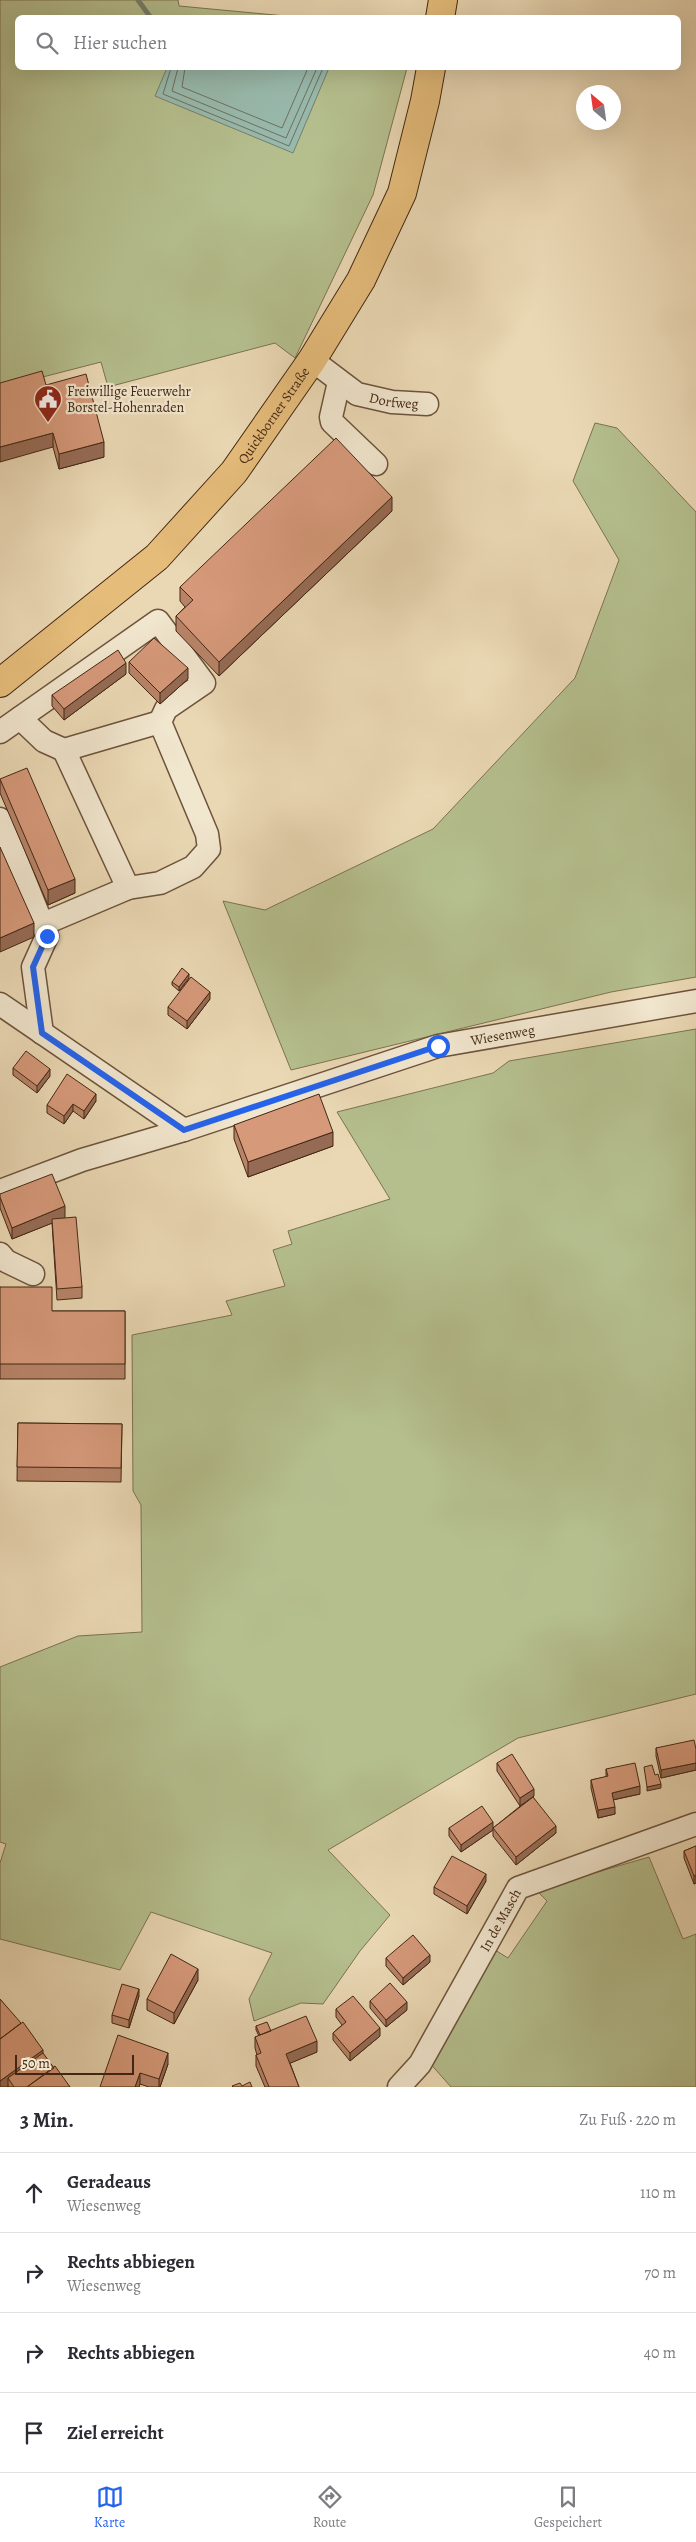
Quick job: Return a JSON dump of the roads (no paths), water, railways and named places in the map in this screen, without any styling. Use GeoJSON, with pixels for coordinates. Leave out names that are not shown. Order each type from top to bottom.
{"type":"FeatureCollection","features":[{"type":"Feature","properties":{"kind":"main road"},"geometry":{"type":"LineString","coordinates":[[440,15],[443,0]]}},
{"type":"Feature","properties":{"kind":"main road","name":"Quickborner Straße"},"geometry":{"type":"LineString","coordinates":[[0,684],[157,557],[234,472],[312,360],[361,280],[402,194],[431,70]]}},
{"type":"Feature","properties":{"kind":"street","name":"Dorfweg"},"geometry":{"type":"LineString","coordinates":[[312,360],[357,394],[392,402],[427,404]]}},
{"type":"Feature","properties":{"kind":"street"},"geometry":{"type":"LineString","coordinates":[[339,382],[332,422],[376,464]]}},
{"type":"Feature","properties":{"kind":"street"},"geometry":{"type":"LineString","coordinates":[[0,732],[158,621],[204,683],[166,709],[160,722],[207,834],[209,849],[193,867],[160,883],[128,888],[43,924]]}},
{"type":"Feature","properties":{"kind":"street"},"geometry":{"type":"LineString","coordinates":[[20,718],[44,741],[64,750],[160,722]]}},
{"type":"Feature","properties":{"kind":"street"},"geometry":{"type":"LineString","coordinates":[[64,750],[128,888]]}},
{"type":"Feature","properties":{"kind":"street"},"geometry":{"type":"LineString","coordinates":[[0,819],[47,936],[33,967],[42,1033]]}},
{"type":"Feature","properties":{"kind":"street","name":"Wiesenweg"},"geometry":{"type":"LineString","coordinates":[[0,1191],[82,1160],[184,1130],[438,1046],[696,1002]]}},
{"type":"Feature","properties":{"kind":"street"},"geometry":{"type":"LineString","coordinates":[[0,1004],[184,1130]]}},
{"type":"Feature","properties":{"kind":"street"},"geometry":{"type":"LineString","coordinates":[[0,1254],[6,1261],[33,1274]]}},
{"type":"Feature","properties":{"kind":"street","name":"In de Masch"},"geometry":{"type":"LineString","coordinates":[[398,2087],[420,2064],[518,1888],[696,1824]]}},
{"type":"Feature","properties":{"kind":"water"},"geometry":{"type":"Polygon","coordinates":[[[166,70],[328,70],[293,153],[155,96],[166,70]]]}},
{"type":"Feature","properties":{"kind":"waterway"},"geometry":{"type":"LineString","coordinates":[[138,0],[149,15]]}},
{"type":"Feature","properties":{"kind":"place","name":"Freiwillige Feuerwehr Borstel-Hohenraden"},"geometry":{"type":"Point","coordinates":[48,423]}}]}
